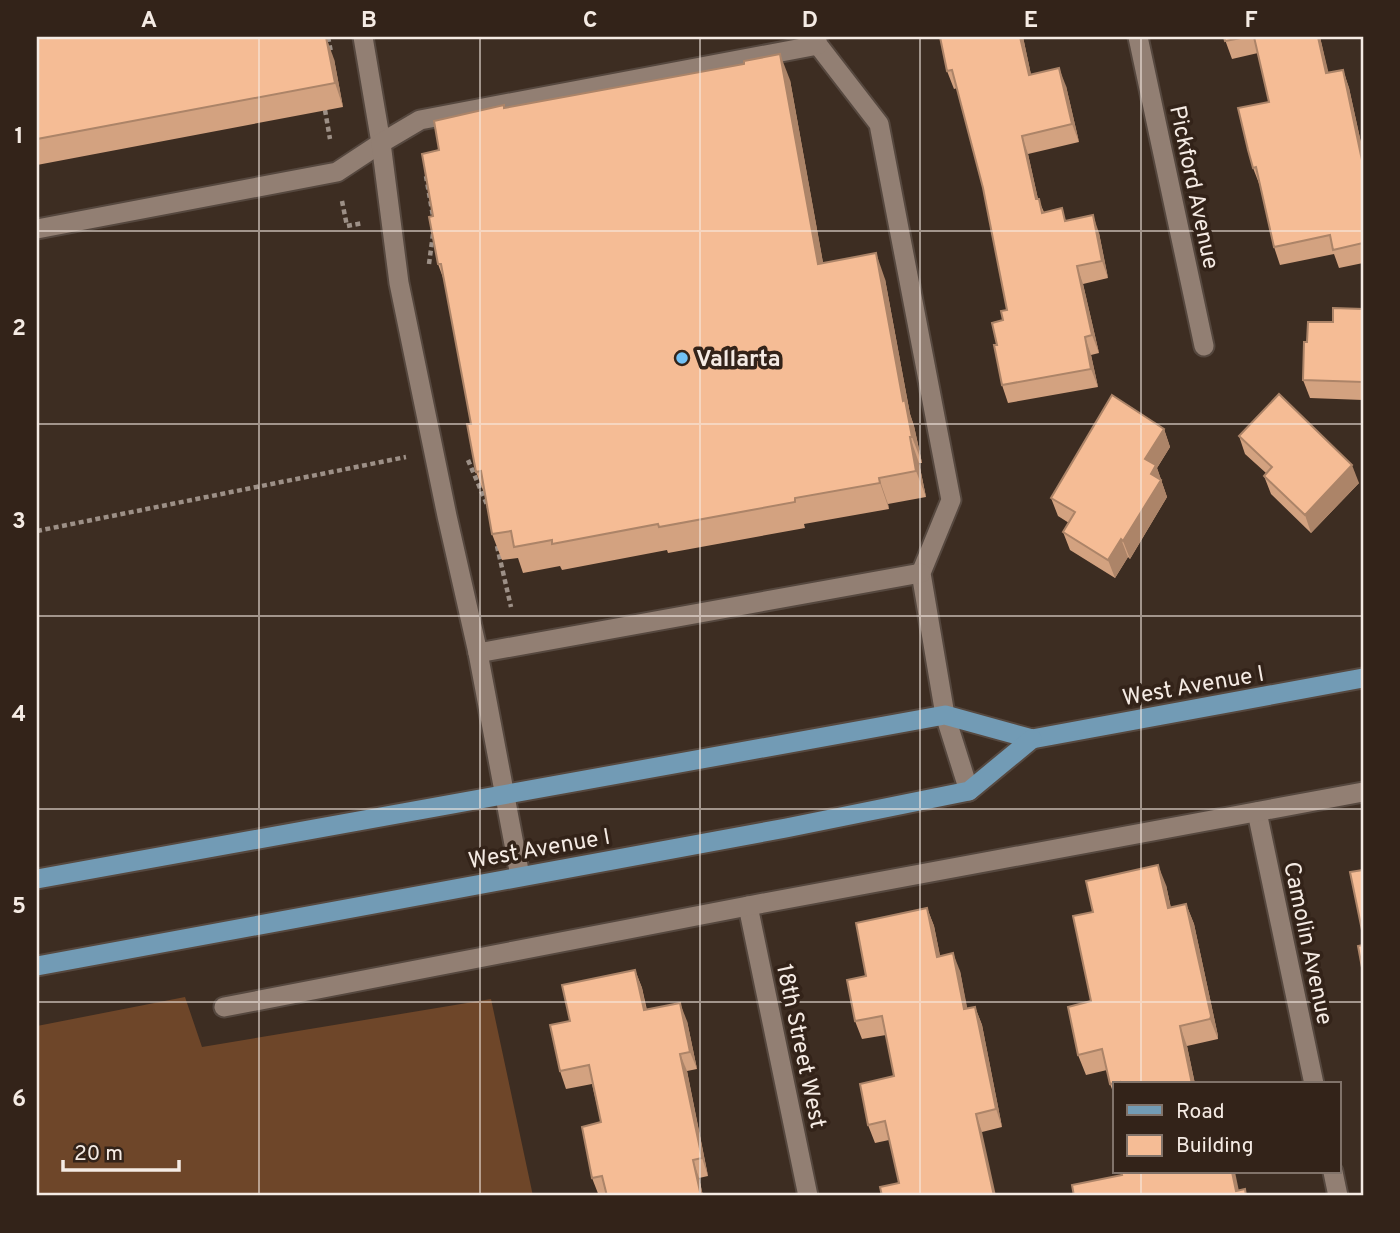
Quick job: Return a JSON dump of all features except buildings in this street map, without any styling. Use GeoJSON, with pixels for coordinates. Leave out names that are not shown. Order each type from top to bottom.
{"type":"FeatureCollection","features":[{"type":"Feature","properties":{"kind":"main road","name":"West Avenue I"},"geometry":{"type":"LineString","coordinates":[[37,879],[945,715],[1032,739],[1363,678]]}},
{"type":"Feature","properties":{"kind":"main road","name":"West Avenue I"},"geometry":{"type":"LineString","coordinates":[[37,966],[786,828],[969,791],[1032,739]]}},
{"type":"Feature","properties":{"kind":"street"},"geometry":{"type":"LineString","coordinates":[[363,37],[382,143],[399,283],[478,653],[520,876]]}},
{"type":"Feature","properties":{"kind":"street","name":"Pickford Avenue"},"geometry":{"type":"LineString","coordinates":[[1138,37],[1204,346]]}},
{"type":"Feature","properties":{"kind":"street"},"geometry":{"type":"LineString","coordinates":[[37,229],[337,172],[420,120],[817,41],[879,124],[951,500],[921,573],[945,715],[969,791]]}},
{"type":"Feature","properties":{"kind":"street"},"geometry":{"type":"LineString","coordinates":[[478,653],[921,573]]}},
{"type":"Feature","properties":{"kind":"street"},"geometry":{"type":"LineString","coordinates":[[224,1007],[1363,792]]}},
{"type":"Feature","properties":{"kind":"street","name":"Camolin Avenue"},"geometry":{"type":"LineString","coordinates":[[1257,812],[1314,1082]]}},
{"type":"Feature","properties":{"kind":"street","name":"18th Street West"},"geometry":{"type":"LineString","coordinates":[[748,906],[808,1196]]}},
{"type":"Feature","properties":{"kind":"street"},"geometry":{"type":"LineString","coordinates":[[1332,1174],[1338,1196]]}},
{"type":"Feature","properties":{"kind":"path"},"geometry":{"type":"LineString","coordinates":[[328,37],[332,60]]}},
{"type":"Feature","properties":{"kind":"path"},"geometry":{"type":"LineString","coordinates":[[325,110],[330,139]]}},
{"type":"Feature","properties":{"kind":"path"},"geometry":{"type":"LineString","coordinates":[[425,173],[434,225],[428,265]]}},
{"type":"Feature","properties":{"kind":"path"},"geometry":{"type":"LineString","coordinates":[[342,201],[347,226],[371,221]]}},
{"type":"Feature","properties":{"kind":"path"},"geometry":{"type":"LineString","coordinates":[[37,531],[461,445],[490,517]]}},
{"type":"Feature","properties":{"kind":"path"},"geometry":{"type":"LineString","coordinates":[[496,542],[511,607]]}},
{"type":"Feature","properties":{"kind":"shaded area"},"geometry":{"type":"Polygon","coordinates":[[[185,997],[202,1047],[491,999],[533,1196],[37,1196],[37,1026],[185,997]]]}},
{"type":"Feature","properties":{"kind":"place","name":"Vallarta"},"geometry":{"type":"Point","coordinates":[682,358]}}]}
